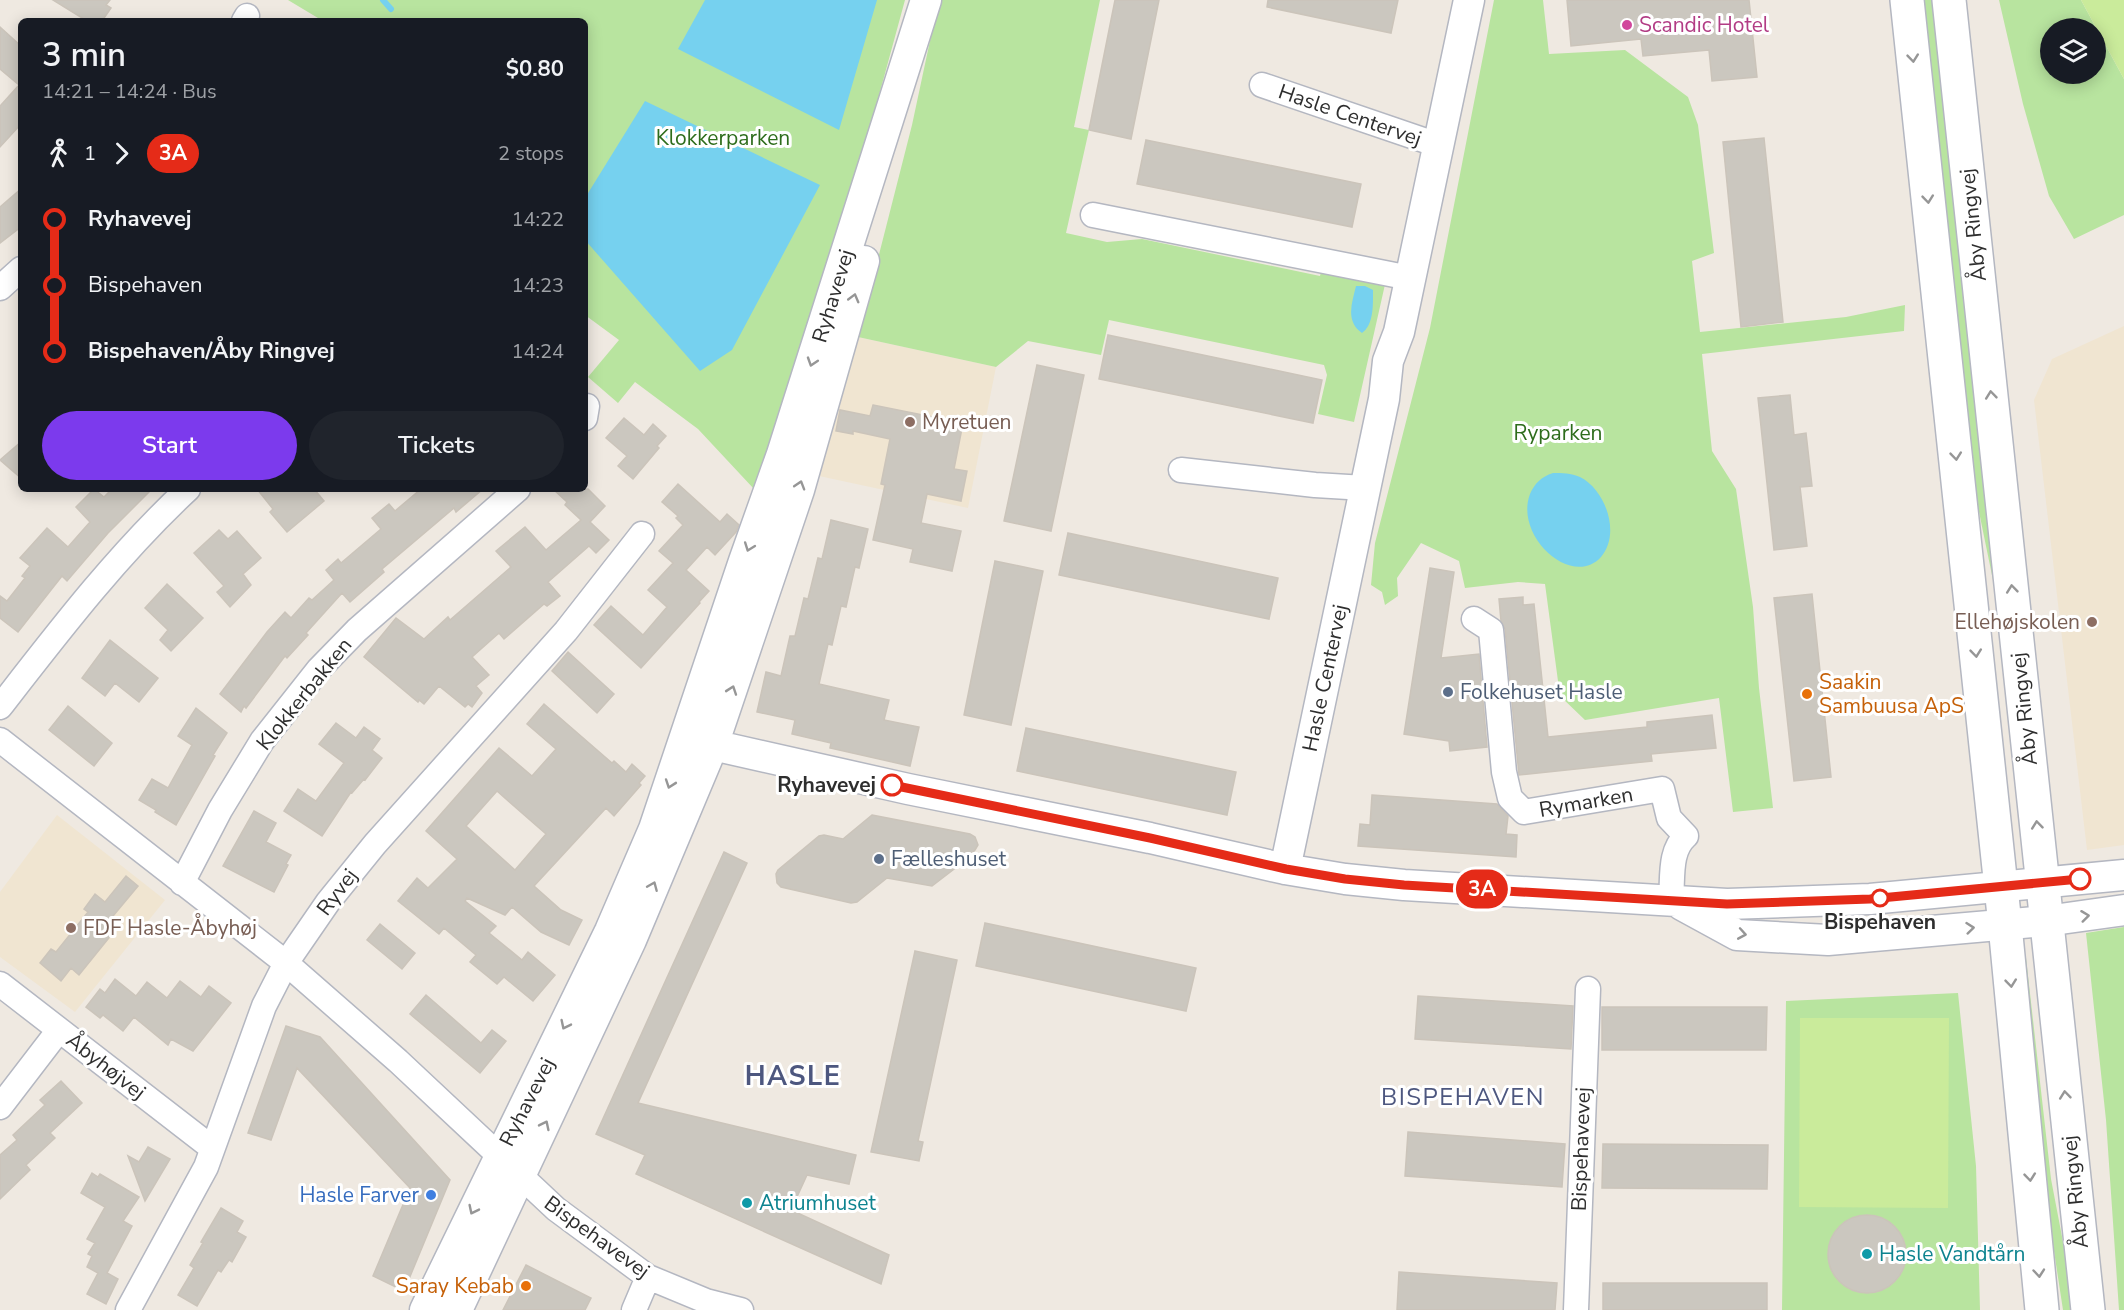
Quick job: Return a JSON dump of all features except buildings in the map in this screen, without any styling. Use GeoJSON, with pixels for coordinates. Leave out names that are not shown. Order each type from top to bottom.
{"type":"FeatureCollection","features":[{"type":"Feature","properties":{"kind":"main road","name":"Åby Ringvej"},"geometry":{"type":"LineString","coordinates":[[1907,0],[2005,925],[2042,1310]]}},
{"type":"Feature","properties":{"kind":"main road","name":"Åby Ringvej"},"geometry":{"type":"LineString","coordinates":[[1949,0],[2088,1310]]}},
{"type":"Feature","properties":{"kind":"street","name":"Hasle Centervej"},"geometry":{"type":"LineString","coordinates":[[1286,869],[1384,399],[1388,361],[1399,332],[1469,0]]}},
{"type":"Feature","properties":{"kind":"street","name":"Ryhavevej"},"geometry":{"type":"LineString","coordinates":[[425,1310],[509,1168],[631,940],[699,742],[774,569],[843,337],[901,129],[925,3]]}},
{"type":"Feature","properties":{"kind":"street","name":"Hasle Centervej"},"geometry":{"type":"LineString","coordinates":[[1262,85],[1438,146]]}},
{"type":"Feature","properties":{"kind":"street"},"geometry":{"type":"LineString","coordinates":[[1093,215],[1410,278]]}},
{"type":"Feature","properties":{"kind":"street"},"geometry":{"type":"LineString","coordinates":[[0,288],[18,272]]}},
{"type":"Feature","properties":{"kind":"street"},"geometry":{"type":"LineString","coordinates":[[1181,470],[1365,488]]}},
{"type":"Feature","properties":{"kind":"street"},"geometry":{"type":"LineString","coordinates":[[0,707],[83,603],[185,492]]}},
{"type":"Feature","properties":{"kind":"street","name":"Klokkerbakken"},"geometry":{"type":"LineString","coordinates":[[182,882],[220,810],[262,741],[319,669],[357,630],[515,492]]}},
{"type":"Feature","properties":{"kind":"street","name":"Ryvej"},"geometry":{"type":"LineString","coordinates":[[128,1310],[206,1167],[264,1006],[286,963],[328,902],[375,844],[566,631],[642,534]]}},
{"type":"Feature","properties":{"kind":"street","name":"Rymarken"},"geometry":{"type":"LineString","coordinates":[[1474,620],[1491,630],[1504,772],[1510,798],[1524,812],[1662,789],[1669,818],[1686,836],[1678,843],[1674,859],[1671,899]]}},
{"type":"Feature","properties":{"kind":"street"},"geometry":{"type":"LineString","coordinates":[[0,740],[286,963],[398,1061],[509,1168]]}},
{"type":"Feature","properties":{"kind":"street"},"geometry":{"type":"LineString","coordinates":[[699,742],[1286,869],[1345,879],[1404,885],[1727,904],[1870,899],[2124,875]]}},
{"type":"Feature","properties":{"kind":"street"},"geometry":{"type":"LineString","coordinates":[[1671,899],[1737,935],[1828,940],[2046,921],[2124,910]]}},
{"type":"Feature","properties":{"kind":"street","name":"Åbyhøjvej"},"geometry":{"type":"LineString","coordinates":[[0,984],[212,1148]]}},
{"type":"Feature","properties":{"kind":"street","name":"Bispehavevej"},"geometry":{"type":"LineString","coordinates":[[1576,1310],[1588,989]]}},
{"type":"Feature","properties":{"kind":"street"},"geometry":{"type":"LineString","coordinates":[[0,1107],[59,1030]]}},
{"type":"Feature","properties":{"kind":"street","name":"Ryhavevej"},"geometry":{"type":"LineString","coordinates":[[457,1310],[509,1168]]}},
{"type":"Feature","properties":{"kind":"street","name":"Bispehavevej"},"geometry":{"type":"LineString","coordinates":[[509,1168],[556,1209],[648,1277],[706,1301],[741,1310]]}},
{"type":"Feature","properties":{"kind":"street"},"geometry":{"type":"LineString","coordinates":[[634,1310],[648,1277]]}},
{"type":"Feature","properties":{"kind":"shaded area","name":"Ellehøjskolen"},"geometry":{"type":"Polygon","coordinates":[[[2124,326],[2124,845],[2087,850],[2034,400],[2052,359],[2124,326]]]}},
{"type":"Feature","properties":{"kind":"shaded area","name":"Myretuen"},"geometry":{"type":"Polygon","coordinates":[[[858,337],[996,367],[968,508],[819,476],[858,337]]]}},
{"type":"Feature","properties":{"kind":"shaded area","name":"FDF Hasle-Åbyhøj"},"geometry":{"type":"Polygon","coordinates":[[[57,815],[165,900],[75,1012],[0,957],[0,892],[57,815]]]}},
{"type":"Feature","properties":{"kind":"green space","name":"Klokkerparken"},"geometry":{"type":"Polygon","coordinates":[[[288,0],[905,0],[869,132],[779,422],[754,489],[698,429],[635,382],[618,403],[588,377],[619,340],[588,317],[588,18],[318,18],[288,0]]]}},
{"type":"Feature","properties":{"kind":"green space"},"geometry":{"type":"Polygon","coordinates":[[[942,0],[1100,0],[1074,127],[1089,130],[1066,233],[1107,242],[1142,239],[1320,276],[1322,267],[1386,280],[1354,422],[1318,414],[1327,375],[1324,365],[1109,320],[1101,355],[1028,341],[996,367],[858,337],[912,125],[931,36],[942,0]]]}},
{"type":"Feature","properties":{"kind":"green space","name":"Ryparken"},"geometry":{"type":"Polygon","coordinates":[[[1494,0],[1543,0],[1549,54],[1625,50],[1688,97],[1698,125],[1714,253],[1692,261],[1700,332],[1846,317],[1905,305],[1904,331],[1702,354],[1712,451],[1736,489],[1753,607],[1759,688],[1773,808],[1733,812],[1719,698],[1585,720],[1560,696],[1545,584],[1518,582],[1465,588],[1459,561],[1421,543],[1397,578],[1398,596],[1385,605],[1382,592],[1371,585],[1375,543],[1430,328],[1494,0]]]}},
{"type":"Feature","properties":{"kind":"green space"},"geometry":{"type":"Polygon","coordinates":[[[1920,0],[1937,0],[2028,851],[2022,851],[1994,585],[1969,463],[1920,0]]]}},
{"type":"Feature","properties":{"kind":"green space"},"geometry":{"type":"Polygon","coordinates":[[[1999,0],[2081,0],[2091,18],[2040,18],[2040,84],[2106,84],[2106,46],[2124,79],[2124,215],[2074,239],[2049,196],[2023,104],[1999,0]]]}},
{"type":"Feature","properties":{"kind":"green space"},"geometry":{"type":"Polygon","coordinates":[[[2081,0],[2124,0],[2124,79],[2106,46],[2106,18],[2091,18],[2081,0]]]}},
{"type":"Feature","properties":{"kind":"green space"},"geometry":{"type":"Polygon","coordinates":[[[2124,927],[2124,1310],[2119,1310],[2106,1120],[2086,933],[2124,927]]]}},
{"type":"Feature","properties":{"kind":"green space"},"geometry":{"type":"Polygon","coordinates":[[[2026,958],[2051,1179],[2076,1310],[2063,1310],[2043,1179],[2022,959],[2026,958]]]}},
{"type":"Feature","properties":{"kind":"green space"},"geometry":{"type":"Polygon","coordinates":[[[1958,993],[1976,1166],[1980,1310],[1782,1310],[1786,1001],[1958,993]]]}},
{"type":"Feature","properties":{"kind":"green space"},"geometry":{"type":"Polygon","coordinates":[[[1800,1018],[1949,1018],[1948,1208],[1799,1207],[1800,1018]]]}},
{"type":"Feature","properties":{"kind":"water"},"geometry":{"type":"Polygon","coordinates":[[[705,0],[877,0],[839,130],[678,49],[705,0]]]}},
{"type":"Feature","properties":{"kind":"water"},"geometry":{"type":"Polygon","coordinates":[[[645,101],[820,185],[732,350],[700,371],[588,243],[588,193],[645,101]]]}},
{"type":"Feature","properties":{"kind":"water"},"geometry":{"type":"Polygon","coordinates":[[[1356,286],[1365,286],[1373,290],[1371,320],[1362,333],[1353,323],[1351,311],[1356,286]]]}},
{"type":"Feature","properties":{"kind":"water"},"geometry":{"type":"Polygon","coordinates":[[[1553,473],[1573,475],[1589,483],[1597,492],[1608,513],[1610,537],[1607,547],[1601,557],[1589,565],[1575,567],[1562,562],[1538,541],[1530,526],[1527,510],[1530,494],[1539,481],[1553,473]]]}},
{"type":"Feature","properties":{"kind":"waterway"},"geometry":{"type":"LineString","coordinates":[[383,0],[391,9]]}},
{"type":"Feature","properties":{"kind":"bus line","name":"3A"},"geometry":{"type":"LineString","coordinates":[[892,785],[1150,838],[1286,869],[1345,879],[1404,885],[1727,904],[1870,899],[2080,879]]}},
{"type":"Feature","properties":{"kind":"place","name":"Scandic Hotel"},"geometry":{"type":"Point","coordinates":[1627,25]}},
{"type":"Feature","properties":{"kind":"place","name":"Myretuen"},"geometry":{"type":"Point","coordinates":[910,422]}},
{"type":"Feature","properties":{"kind":"place","name":"Ellehøjskolen"},"geometry":{"type":"Point","coordinates":[2092,622]}},
{"type":"Feature","properties":{"kind":"place","name":"Folkehuset Hasle"},"geometry":{"type":"Point","coordinates":[1448,692]}},
{"type":"Feature","properties":{"kind":"place","name":"Saakin Sambuusa ApS"},"geometry":{"type":"Point","coordinates":[1807,694]}},
{"type":"Feature","properties":{"kind":"place","name":"Ryhavevej"},"geometry":{"type":"Point","coordinates":[892,785]}},
{"type":"Feature","properties":{"kind":"place","name":"Fælleshuset"},"geometry":{"type":"Point","coordinates":[879,859]}},
{"type":"Feature","properties":{"kind":"place","name":"Bispehaven"},"geometry":{"type":"Point","coordinates":[1880,898]}},
{"type":"Feature","properties":{"kind":"place","name":"FDF Hasle-Åbyhøj"},"geometry":{"type":"Point","coordinates":[71,928]}},
{"type":"Feature","properties":{"kind":"place","name":"Hasle Farver"},"geometry":{"type":"Point","coordinates":[431,1195]}},
{"type":"Feature","properties":{"kind":"place","name":"Atriumhuset"},"geometry":{"type":"Point","coordinates":[747,1203]}},
{"type":"Feature","properties":{"kind":"place","name":"Hasle Vandtårn"},"geometry":{"type":"Point","coordinates":[1867,1254]}},
{"type":"Feature","properties":{"kind":"place","name":"Saray Kebab"},"geometry":{"type":"Point","coordinates":[526,1286]}},
{"type":"Feature","properties":{"kind":"district","name":"HASLE"},"geometry":{"type":"Point","coordinates":[793,1076]}},
{"type":"Feature","properties":{"kind":"district","name":"BISPEHAVEN"},"geometry":{"type":"Point","coordinates":[1463,1097]}}]}
